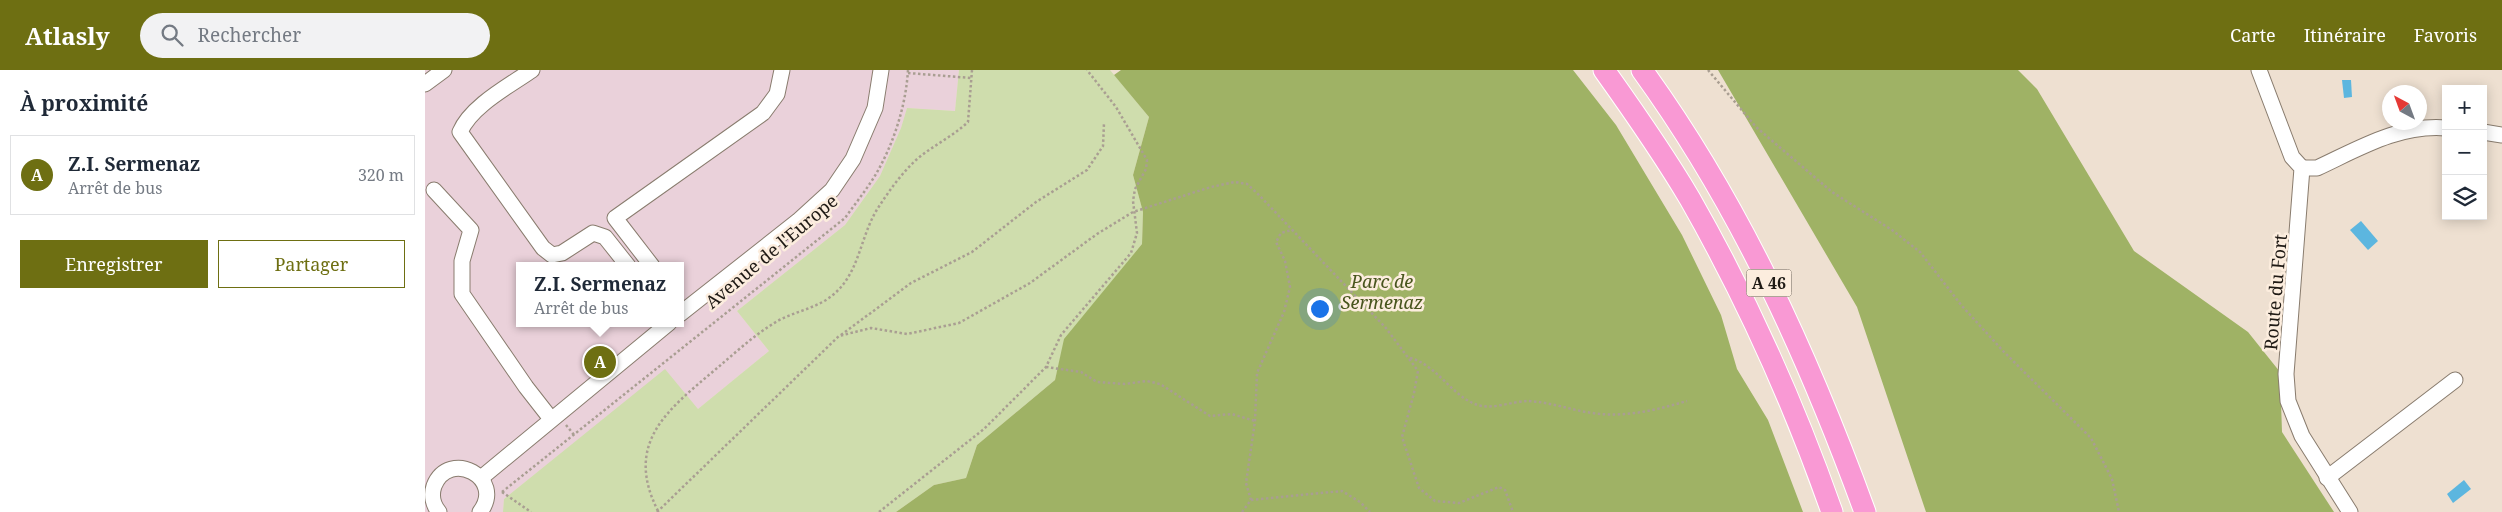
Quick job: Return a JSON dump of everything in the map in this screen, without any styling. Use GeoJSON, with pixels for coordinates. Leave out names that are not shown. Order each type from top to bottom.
{"type":"FeatureCollection","features":[{"type":"Feature","properties":{"kind":"highway","name":"A 46"},"geometry":{"type":"LineString","coordinates":[[1604,70],[1661,153],[1716,247],[1767,349],[1833,512]]}},
{"type":"Feature","properties":{"kind":"highway","name":"A 46"},"geometry":{"type":"LineString","coordinates":[[1642,70],[1691,144],[1749,242],[1817,386],[1865,512]]}},
{"type":"Feature","properties":{"kind":"street"},"geometry":{"type":"LineString","coordinates":[[425,84],[444,70]]}},
{"type":"Feature","properties":{"kind":"street"},"geometry":{"type":"LineString","coordinates":[[532,70],[473,112],[465,121],[460,132],[543,248],[552,255],[562,253],[593,233],[605,237],[625,262]]}},
{"type":"Feature","properties":{"kind":"street"},"geometry":{"type":"LineString","coordinates":[[649,262],[615,218],[763,113],[777,94],[783,70]]}},
{"type":"Feature","properties":{"kind":"street","name":"Avenue de l'Europe"},"geometry":{"type":"LineString","coordinates":[[684,307],[798,221],[832,190],[853,159],[875,108],[881,70]]}},
{"type":"Feature","properties":{"kind":"street"},"geometry":{"type":"LineString","coordinates":[[2259,70],[2292,157],[2302,168],[2317,168],[2398,132],[2431,127],[2442,128]]}},
{"type":"Feature","properties":{"kind":"street"},"geometry":{"type":"LineString","coordinates":[[2487,133],[2502,135]]}},
{"type":"Feature","properties":{"kind":"street","name":"Route du Fort"},"geometry":{"type":"LineString","coordinates":[[2302,168],[2287,374],[2288,401],[2301,436],[2349,512]]}},
{"type":"Feature","properties":{"kind":"street"},"geometry":{"type":"LineString","coordinates":[[434,190],[471,230],[462,261],[462,294],[526,387],[551,419]]}},
{"type":"Feature","properties":{"kind":"street"},"geometry":{"type":"LineString","coordinates":[[481,478],[664,327]]}},
{"type":"Feature","properties":{"kind":"street"},"geometry":{"type":"LineString","coordinates":[[2327,478],[2455,380]]}},
{"type":"Feature","properties":{"kind":"street"},"geometry":{"type":"LineString","coordinates":[[439,512],[429,487],[445,472],[454,468],[464,468],[481,478],[487,494],[482,511]]}},
{"type":"Feature","properties":{"kind":"path"},"geometry":{"type":"LineString","coordinates":[[972,70],[968,122],[916,160],[896,182],[877,209],[865,232],[850,277],[833,295],[811,308],[777,321],[753,338],[667,412],[653,432],[647,451],[647,475],[657,511],[839,336],[911,283],[972,252],[1036,202],[1087,170],[1103,146],[1104,123]]}},
{"type":"Feature","properties":{"kind":"path"},"geometry":{"type":"LineString","coordinates":[[879,512],[984,429],[1046,367],[1061,335],[1131,253],[1137,233],[1133,212],[1135,189],[1146,169],[1147,160],[1116,107],[1087,70]]}},
{"type":"Feature","properties":{"kind":"path"},"geometry":{"type":"LineString","coordinates":[[1708,70],[1756,127],[1832,192],[1892,230],[1920,252],[1962,306],[1998,345],[2091,438],[2112,478],[2119,512]]}},
{"type":"Feature","properties":{"kind":"path"},"geometry":{"type":"LineString","coordinates":[[908,71],[971,78]]}},
{"type":"Feature","properties":{"kind":"path","name":"Avenue de l'Europe"},"geometry":{"type":"LineString","coordinates":[[531,512],[502,492],[845,218],[876,174],[895,131],[904,100],[908,71]]}},
{"type":"Feature","properties":{"kind":"path"},"geometry":{"type":"LineString","coordinates":[[839,336],[871,328],[907,334],[959,323],[1030,283],[1097,234],[1133,212],[1211,187],[1235,182],[1247,184],[1360,299],[1410,358],[1417,371],[1414,393],[1402,438],[1419,488],[1435,501],[1459,503],[1499,487],[1505,490],[1513,512]]}},
{"type":"Feature","properties":{"kind":"path"},"geometry":{"type":"LineString","coordinates":[[1251,500],[1246,484],[1255,421],[1257,373],[1284,312],[1290,287],[1285,261],[1276,242],[1281,233],[1292,230]]}},
{"type":"Feature","properties":{"kind":"path"},"geometry":{"type":"LineString","coordinates":[[1410,358],[1422,361],[1460,395],[1477,405],[1503,405],[1528,401],[1593,413],[1627,414],[1655,411],[1687,401]]}},
{"type":"Feature","properties":{"kind":"path"},"geometry":{"type":"LineString","coordinates":[[1046,367],[1081,372],[1097,382],[1125,384],[1147,381],[1160,384],[1210,416],[1232,414],[1255,421]]}},
{"type":"Feature","properties":{"kind":"path"},"geometry":{"type":"LineString","coordinates":[[1242,512],[1251,500],[1342,491],[1361,502],[1370,512]]}},
{"type":"Feature","properties":{"kind":"shaded area"},"geometry":{"type":"Polygon","coordinates":[[[425,70],[959,70],[955,111],[907,108],[901,128],[880,176],[845,225],[737,311],[769,351],[698,409],[665,370],[504,499],[503,512],[425,512],[425,70]]]}},
{"type":"Feature","properties":{"kind":"green space"},"geometry":{"type":"Polygon","coordinates":[[[959,70],[1110,70],[1149,117],[1133,175],[1143,212],[1142,244],[1065,339],[1055,380],[977,445],[966,478],[934,485],[896,512],[503,512],[504,499],[665,369],[698,409],[769,351],[737,311],[845,225],[880,176],[901,128],[907,108],[955,111],[959,70]]]}},
{"type":"Feature","properties":{"kind":"green space","name":"Parc de Sermenaz"},"geometry":{"type":"Polygon","coordinates":[[[1121,70],[1573,70],[1616,125],[1682,235],[1721,315],[1737,369],[1768,420],[1803,512],[896,512],[934,485],[966,478],[977,445],[1055,380],[1064,339],[1142,244],[1143,212],[1133,175],[1149,117],[1114,75],[1121,70]]]}},
{"type":"Feature","properties":{"kind":"green space"},"geometry":{"type":"Polygon","coordinates":[[[1718,70],[2018,70],[2037,89],[2134,251],[2248,332],[2280,372],[2282,432],[2334,512],[1926,512],[1857,307],[1718,70]]]}},
{"type":"Feature","properties":{"kind":"water"},"geometry":{"type":"Polygon","coordinates":[[[2342,80],[2351,80],[2352,97],[2344,98],[2342,80]]]}},
{"type":"Feature","properties":{"kind":"water"},"geometry":{"type":"Polygon","coordinates":[[[2361,221],[2378,241],[2368,250],[2350,230],[2361,221]]]}},
{"type":"Feature","properties":{"kind":"water"},"geometry":{"type":"Polygon","coordinates":[[[2464,480],[2471,489],[2453,503],[2447,494],[2464,480]]]}},
{"type":"Feature","properties":{"kind":"place","name":"Z.I. Sermenaz"},"geometry":{"type":"Point","coordinates":[600,362]}}]}
